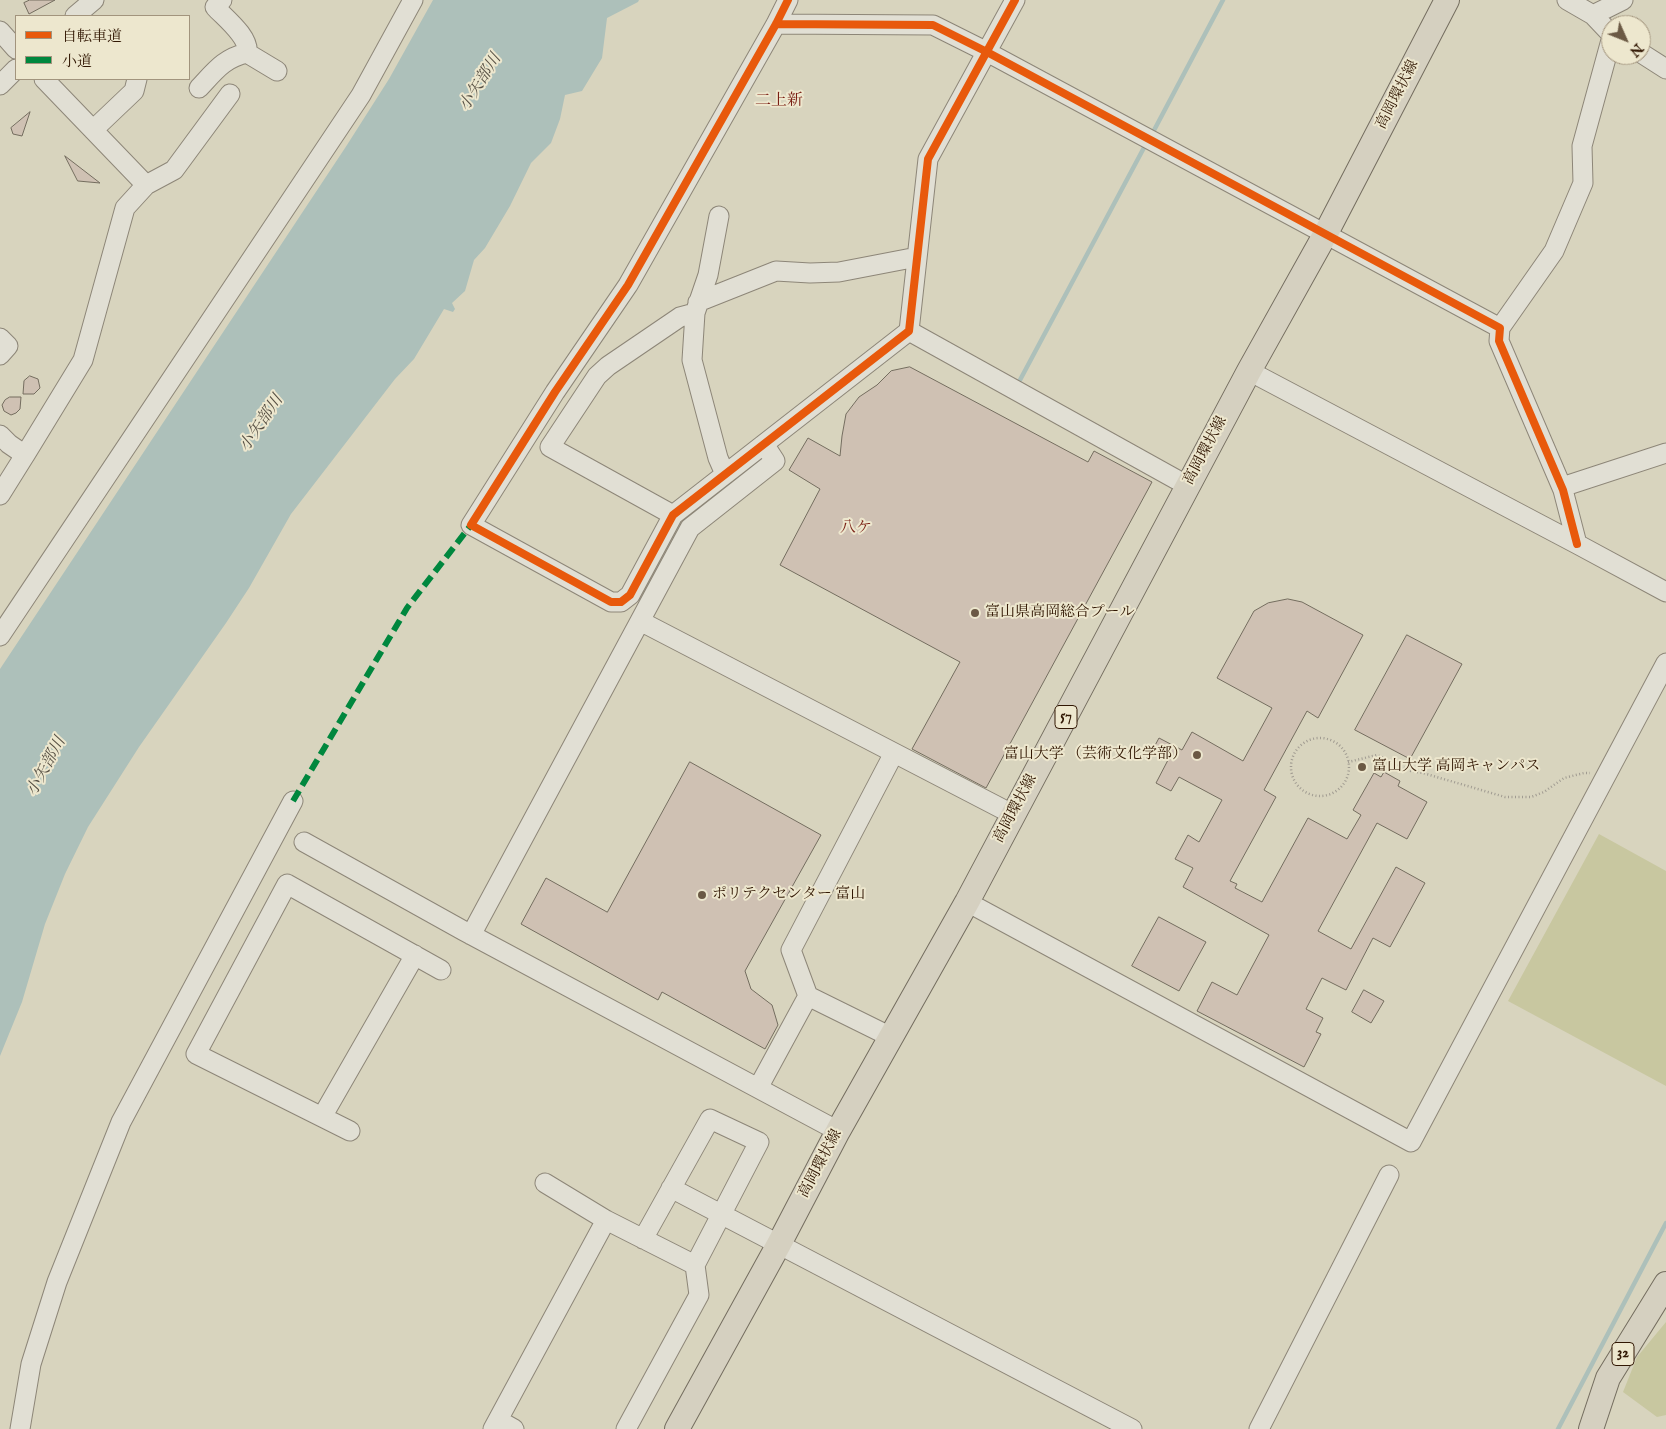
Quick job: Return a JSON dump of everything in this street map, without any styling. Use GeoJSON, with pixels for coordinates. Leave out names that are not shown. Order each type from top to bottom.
{"type":"FeatureCollection","features":[{"type":"Feature","properties":{"kind":"main road","name":"高岡環状線"},"geometry":{"type":"LineString","coordinates":[[677,1429],[779,1244],[838,1131],[1014,815],[1249,371],[1326,233],[1446,0]]}},
{"type":"Feature","properties":{"kind":"main road","name":"32"},"geometry":{"type":"LineString","coordinates":[[1591,1429],[1608,1378],[1666,1284]]}},
{"type":"Feature","properties":{"kind":"street"},"geometry":{"type":"LineString","coordinates":[[222,0],[215,7],[243,37],[248,48],[247,53]]}},
{"type":"Feature","properties":{"kind":"street"},"geometry":{"type":"LineString","coordinates":[[0,636],[361,95],[413,0]]}},
{"type":"Feature","properties":{"kind":"street"},"geometry":{"type":"LineString","coordinates":[[788,0],[628,285],[555,392],[471,525],[611,602],[621,602],[630,595],[673,515],[909,331],[928,159],[1015,0]]}},
{"type":"Feature","properties":{"kind":"street"},"geometry":{"type":"LineString","coordinates":[[1567,0],[1594,15],[1601,23]]}},
{"type":"Feature","properties":{"kind":"street"},"geometry":{"type":"LineString","coordinates":[[1594,15],[1623,0]]}},
{"type":"Feature","properties":{"kind":"street"},"geometry":{"type":"LineString","coordinates":[[776,24],[933,25],[1326,233],[1500,328]]}},
{"type":"Feature","properties":{"kind":"street"},"geometry":{"type":"LineString","coordinates":[[0,32],[15,49]]}},
{"type":"Feature","properties":{"kind":"street"},"geometry":{"type":"LineString","coordinates":[[199,88],[216,69],[233,56],[247,53],[277,71]]}},
{"type":"Feature","properties":{"kind":"street"},"geometry":{"type":"LineString","coordinates":[[1651,59],[1666,69]]}},
{"type":"Feature","properties":{"kind":"street"},"geometry":{"type":"LineString","coordinates":[[1577,544],[1562,487],[1499,341],[1500,328],[1554,251],[1583,183],[1582,146],[1604,65]]}},
{"type":"Feature","properties":{"kind":"street"},"geometry":{"type":"LineString","coordinates":[[0,85],[15,70]]}},
{"type":"Feature","properties":{"kind":"street"},"geometry":{"type":"LineString","coordinates":[[45,80],[146,185]]}},
{"type":"Feature","properties":{"kind":"street"},"geometry":{"type":"LineString","coordinates":[[93,130],[134,90],[137,80]]}},
{"type":"Feature","properties":{"kind":"street"},"geometry":{"type":"LineString","coordinates":[[0,495],[82,360],[125,208],[146,185],[174,170],[230,94]]}},
{"type":"Feature","properties":{"kind":"street"},"geometry":{"type":"LineString","coordinates":[[720,216],[708,275],[696,307],[692,360],[718,458],[725,474]]}},
{"type":"Feature","properties":{"kind":"street"},"geometry":{"type":"LineString","coordinates":[[673,515],[550,448],[598,376],[608,366],[696,307],[776,270],[810,274],[839,272],[917,257]]}},
{"type":"Feature","properties":{"kind":"street"},"geometry":{"type":"LineString","coordinates":[[909,331],[1188,486]]}},
{"type":"Feature","properties":{"kind":"street"},"geometry":{"type":"LineString","coordinates":[[0,338],[8,346],[0,355]]}},
{"type":"Feature","properties":{"kind":"street"},"geometry":{"type":"LineString","coordinates":[[1249,371],[1666,592]]}},
{"type":"Feature","properties":{"kind":"street"},"geometry":{"type":"LineString","coordinates":[[0,435],[25,455]]}},
{"type":"Feature","properties":{"kind":"street"},"geometry":{"type":"LineString","coordinates":[[471,935],[690,528],[775,462],[764,444]]}},
{"type":"Feature","properties":{"kind":"street"},"geometry":{"type":"LineString","coordinates":[[1562,487],[1666,453]]}},
{"type":"Feature","properties":{"kind":"street"},"geometry":{"type":"LineString","coordinates":[[640,620],[1014,815]]}},
{"type":"Feature","properties":{"kind":"street"},"geometry":{"type":"LineString","coordinates":[[967,902],[1411,1142],[1666,663]]}},
{"type":"Feature","properties":{"kind":"street"},"geometry":{"type":"LineString","coordinates":[[891,1037],[808,996],[791,950],[894,752]]}},
{"type":"Feature","properties":{"kind":"street"},"geometry":{"type":"LineString","coordinates":[[20,1429],[31,1364],[57,1282],[121,1122],[293,801]]}},
{"type":"Feature","properties":{"kind":"street"},"geometry":{"type":"LineString","coordinates":[[304,842],[471,935],[838,1131]]}},
{"type":"Feature","properties":{"kind":"street"},"geometry":{"type":"LineString","coordinates":[[350,1131],[196,1054],[288,884],[442,970]]}},
{"type":"Feature","properties":{"kind":"street"},"geometry":{"type":"LineString","coordinates":[[322,1117],[415,956]]}},
{"type":"Feature","properties":{"kind":"street"},"geometry":{"type":"LineString","coordinates":[[758,1088],[808,996]]}},
{"type":"Feature","properties":{"kind":"street"},"geometry":{"type":"LineString","coordinates":[[626,1429],[699,1295],[695,1265],[759,1142],[710,1119],[643,1239]]}},
{"type":"Feature","properties":{"kind":"street"},"geometry":{"type":"LineString","coordinates":[[1259,1429],[1389,1175]]}},
{"type":"Feature","properties":{"kind":"street"},"geometry":{"type":"LineString","coordinates":[[545,1183],[606,1220],[695,1265]]}},
{"type":"Feature","properties":{"kind":"street"},"geometry":{"type":"LineString","coordinates":[[671,1188],[1132,1429]]}},
{"type":"Feature","properties":{"kind":"street"},"geometry":{"type":"LineString","coordinates":[[502,1426],[606,1220]]}},
{"type":"Feature","properties":{"kind":"path"},"geometry":{"type":"LineString","coordinates":[[1314,738],[1332,740],[1346,753],[1348,762],[1348,772],[1345,781],[1330,794],[1321,796],[1302,790],[1292,774],[1293,756],[1305,742],[1314,738]]}},
{"type":"Feature","properties":{"kind":"path"},"geometry":{"type":"LineString","coordinates":[[1348,762],[1377,755],[1411,771],[1461,783],[1505,797],[1531,797],[1544,792],[1564,778],[1584,773],[1606,775]]}},
{"type":"Feature","properties":{"kind":"green space"},"geometry":{"type":"Polygon","coordinates":[[[1599,834],[1666,871],[1666,1086],[1508,1001],[1599,834]]]}},
{"type":"Feature","properties":{"kind":"green space"},"geometry":{"type":"Polygon","coordinates":[[[1666,1322],[1666,1415],[1657,1417],[1623,1392],[1637,1357],[1666,1322]]]}},
{"type":"Feature","properties":{"kind":"water","name":"小矢部川"},"geometry":{"type":"Polygon","coordinates":[[[433,0],[639,0],[607,18],[602,58],[582,91],[565,95],[560,119],[551,143],[531,163],[510,206],[485,248],[474,260],[465,291],[452,303],[455,309],[453,312],[444,309],[414,359],[395,379],[291,514],[249,588],[139,747],[88,827],[65,874],[45,924],[22,1002],[0,1056],[0,669],[347,145],[389,79],[433,0]]]}},
{"type":"Feature","properties":{"kind":"building"},"geometry":{"type":"Polygon","coordinates":[[[30,0],[55,0],[29,14],[24,3],[30,0]]]}},
{"type":"Feature","properties":{"kind":"building"},"geometry":{"type":"Polygon","coordinates":[[[30,112],[22,136],[13,134],[11,128],[30,112]]]}},
{"type":"Feature","properties":{"kind":"building"},"geometry":{"type":"Polygon","coordinates":[[[65,156],[100,183],[78,181],[65,156]]]}},
{"type":"Feature","properties":{"kind":"building","name":"富山県高岡総合プール"},"geometry":{"type":"Polygon","coordinates":[[[910,367],[1088,462],[1094,451],[1152,482],[986,788],[912,749],[960,662],[780,565],[820,489],[789,470],[808,438],[840,456],[846,414],[859,397],[877,385],[891,371],[910,367]]]}},
{"type":"Feature","properties":{"kind":"building"},"geometry":{"type":"Polygon","coordinates":[[[30,376],[38,379],[40,388],[34,394],[23,394],[24,381],[30,376]]]}},
{"type":"Feature","properties":{"kind":"building"},"geometry":{"type":"Polygon","coordinates":[[[10,397],[21,397],[20,409],[11,415],[4,411],[2,405],[10,397]]]}},
{"type":"Feature","properties":{"kind":"building"},"geometry":{"type":"Polygon","coordinates":[[[1288,599],[1302,602],[1363,635],[1318,718],[1307,711],[1264,790],[1276,797],[1230,881],[1237,884],[1235,888],[1262,902],[1308,818],[1347,839],[1361,815],[1353,810],[1374,773],[1381,777],[1384,772],[1400,781],[1398,786],[1427,802],[1407,839],[1377,823],[1318,931],[1351,949],[1396,867],[1425,883],[1390,947],[1373,938],[1346,990],[1322,978],[1306,1009],[1323,1018],[1316,1032],[1321,1034],[1304,1067],[1197,1011],[1212,982],[1237,995],[1269,935],[1183,887],[1193,868],[1175,859],[1188,835],[1199,842],[1222,800],[1179,777],[1171,791],[1156,783],[1168,760],[1152,751],[1159,738],[1182,750],[1192,732],[1243,761],[1272,708],[1217,678],[1254,611],[1268,603],[1288,599]]]}},
{"type":"Feature","properties":{"kind":"building"},"geometry":{"type":"Polygon","coordinates":[[[1407,635],[1462,664],[1410,759],[1355,730],[1407,635]]]}},
{"type":"Feature","properties":{"kind":"building","name":"ポリテクセンター 富山"},"geometry":{"type":"Polygon","coordinates":[[[690,762],[821,835],[745,971],[751,989],[772,1005],[778,1025],[765,1049],[662,992],[658,1000],[521,924],[546,878],[607,912],[690,762]]]}},
{"type":"Feature","properties":{"kind":"building"},"geometry":{"type":"Polygon","coordinates":[[[1159,917],[1206,942],[1179,991],[1132,966],[1159,917]]]}},
{"type":"Feature","properties":{"kind":"building"},"geometry":{"type":"Polygon","coordinates":[[[1364,990],[1384,1001],[1371,1023],[1352,1012],[1364,990]]]}},
{"type":"Feature","properties":{"kind":"waterway"},"geometry":{"type":"LineString","coordinates":[[1151,136],[1223,0]]}},
{"type":"Feature","properties":{"kind":"waterway"},"geometry":{"type":"LineString","coordinates":[[1020,380],[1147,142]]}},
{"type":"Feature","properties":{"kind":"waterway"},"geometry":{"type":"LineString","coordinates":[[1558,1429],[1666,1223]]}},
{"type":"Feature","properties":{"kind":"marked path"},"geometry":{"type":"LineString","coordinates":[[293,801],[407,608],[471,525]]}},
{"type":"Feature","properties":{"kind":"cycle path"},"geometry":{"type":"LineString","coordinates":[[788,0],[628,285],[555,392],[471,525],[611,602],[621,602],[630,595],[673,515],[909,331],[928,159],[1015,0]]}},
{"type":"Feature","properties":{"kind":"cycle path"},"geometry":{"type":"LineString","coordinates":[[776,24],[933,25],[987,52],[1500,328],[1499,341],[1563,490],[1577,544]]}},
{"type":"Feature","properties":{"kind":"place","name":"富山県高岡総合プール"},"geometry":{"type":"Point","coordinates":[975,613]}},
{"type":"Feature","properties":{"kind":"place","name":"富山大学 （芸術文化学部）"},"geometry":{"type":"Point","coordinates":[1197,755]}},
{"type":"Feature","properties":{"kind":"place","name":"富山大学 高岡キャンパス"},"geometry":{"type":"Point","coordinates":[1362,767]}},
{"type":"Feature","properties":{"kind":"place","name":"ポリテクセンター 富山"},"geometry":{"type":"Point","coordinates":[702,895]}},
{"type":"Feature","properties":{"kind":"district","name":"二上新"},"geometry":{"type":"Point","coordinates":[779,102]}},
{"type":"Feature","properties":{"kind":"district","name":"八ケ"},"geometry":{"type":"Point","coordinates":[856,529]}}]}
